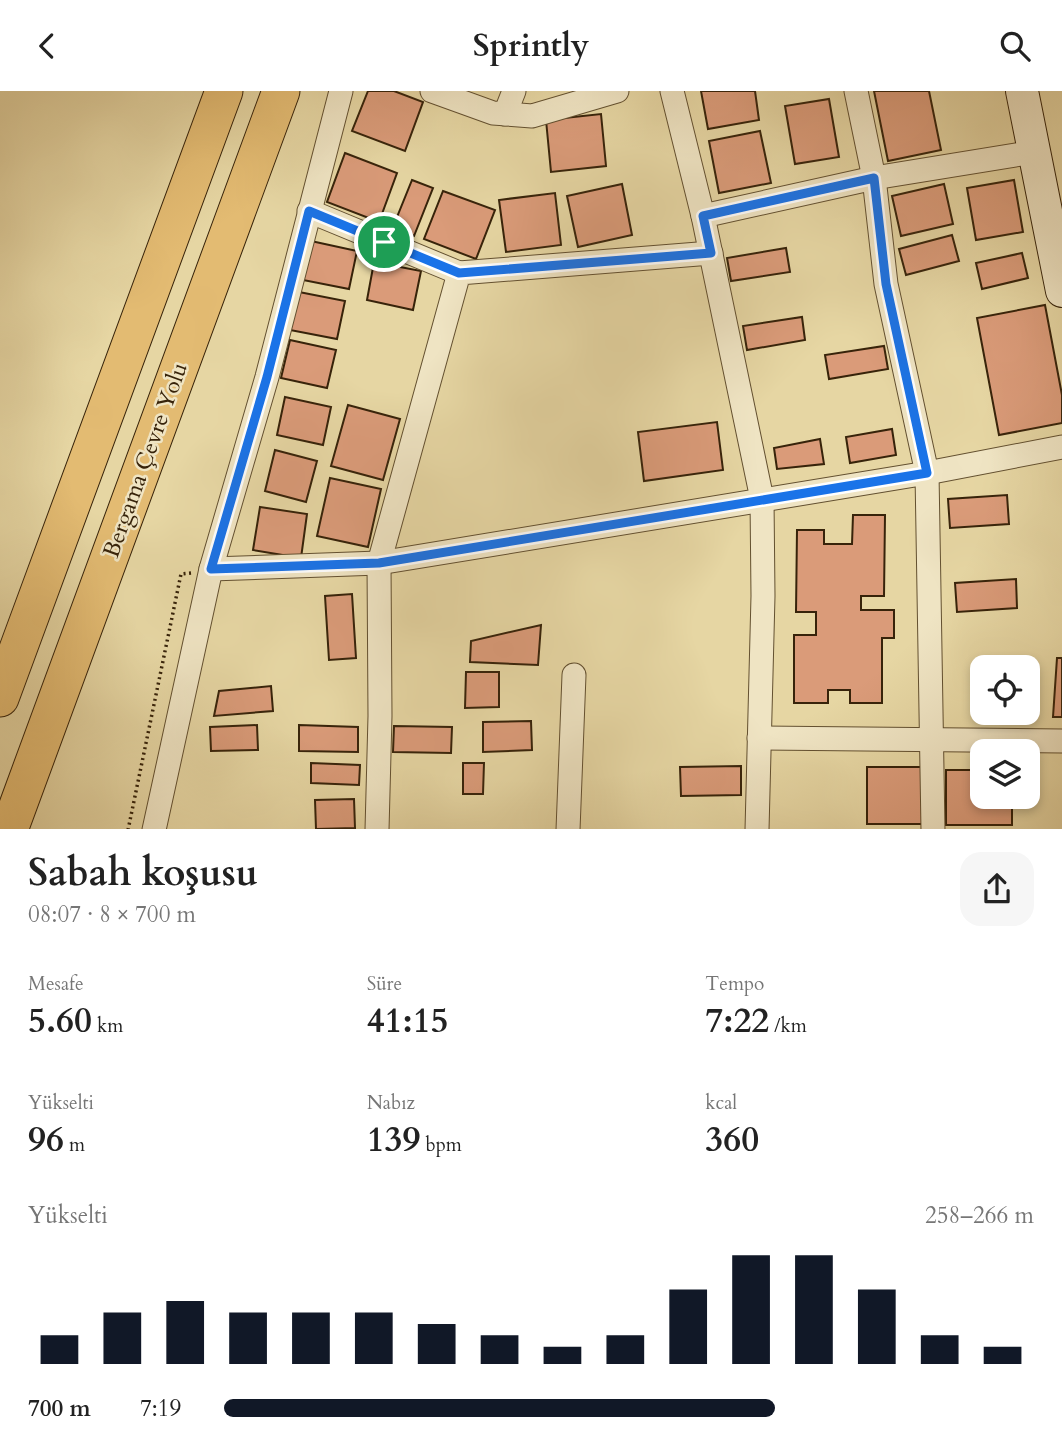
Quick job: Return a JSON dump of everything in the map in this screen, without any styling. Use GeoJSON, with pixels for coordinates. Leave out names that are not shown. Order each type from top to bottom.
{"type":"FeatureCollection","features":[{"type":"Feature","properties":{"kind":"highway"},"geometry":{"type":"LineString","coordinates":[[0,698],[224,91]]}},
{"type":"Feature","properties":{"kind":"highway","name":"Bergama Çevre Yolu"},"geometry":{"type":"LineString","coordinates":[[9,829],[281,91]]}},
{"type":"Feature","properties":{"kind":"main road"},"geometry":{"type":"LineString","coordinates":[[1022,91],[1062,291]]}},
{"type":"Feature","properties":{"kind":"street"},"geometry":{"type":"LineString","coordinates":[[155,829],[211,569],[267,377],[341,91]]}},
{"type":"Feature","properties":{"kind":"street"},"geometry":{"type":"LineString","coordinates":[[432,91],[493,113],[532,116],[617,91]]}},
{"type":"Feature","properties":{"kind":"street"},"geometry":{"type":"LineString","coordinates":[[505,114],[514,91]]}},
{"type":"Feature","properties":{"kind":"street"},"geometry":{"type":"LineString","coordinates":[[672,91],[703,216],[762,499],[763,596],[757,829]]}},
{"type":"Feature","properties":{"kind":"street"},"geometry":{"type":"LineString","coordinates":[[856,91],[874,178],[886,284],[927,473],[933,829]]}},
{"type":"Feature","properties":{"kind":"street"},"geometry":{"type":"LineString","coordinates":[[703,216],[874,178],[1034,152]]}},
{"type":"Feature","properties":{"kind":"street"},"geometry":{"type":"LineString","coordinates":[[309,211],[459,273],[711,253]]}},
{"type":"Feature","properties":{"kind":"street"},"geometry":{"type":"LineString","coordinates":[[377,829],[380,716],[379,563],[459,273]]}},
{"type":"Feature","properties":{"kind":"street"},"geometry":{"type":"LineString","coordinates":[[211,569],[379,563],[927,473],[1062,447]]}},
{"type":"Feature","properties":{"kind":"street"},"geometry":{"type":"LineString","coordinates":[[568,829],[574,675]]}},
{"type":"Feature","properties":{"kind":"street"},"geometry":{"type":"LineString","coordinates":[[759,738],[1062,741]]}},
{"type":"Feature","properties":{"kind":"path"},"geometry":{"type":"LineString","coordinates":[[128,829],[181,574]]}},
{"type":"Feature","properties":{"kind":"building"},"geometry":{"type":"Polygon","coordinates":[[[368,91],[394,91],[423,102],[405,151],[352,131],[368,91]]]}},
{"type":"Feature","properties":{"kind":"building"},"geometry":{"type":"Polygon","coordinates":[[[701,91],[755,91],[759,120],[708,129],[701,91]]]}},
{"type":"Feature","properties":{"kind":"building"},"geometry":{"type":"Polygon","coordinates":[[[874,91],[929,91],[941,150],[888,161],[874,91]]]}},
{"type":"Feature","properties":{"kind":"building"},"geometry":{"type":"Polygon","coordinates":[[[829,99],[839,157],[795,164],[785,106],[829,99]]]}},
{"type":"Feature","properties":{"kind":"building"},"geometry":{"type":"Polygon","coordinates":[[[601,114],[606,166],[551,172],[546,120],[601,114]]]}},
{"type":"Feature","properties":{"kind":"building"},"geometry":{"type":"Polygon","coordinates":[[[760,131],[771,183],[719,193],[709,141],[760,131]]]}},
{"type":"Feature","properties":{"kind":"building"},"geometry":{"type":"Polygon","coordinates":[[[345,153],[397,173],[379,222],[327,202],[345,153]]]}},
{"type":"Feature","properties":{"kind":"building"},"geometry":{"type":"Polygon","coordinates":[[[412,180],[433,188],[414,236],[393,227],[412,180]]]}},
{"type":"Feature","properties":{"kind":"building"},"geometry":{"type":"Polygon","coordinates":[[[1014,180],[1023,232],[976,240],[967,188],[1014,180]]]}},
{"type":"Feature","properties":{"kind":"building"},"geometry":{"type":"Polygon","coordinates":[[[622,184],[632,235],[578,247],[567,196],[622,184]]]}},
{"type":"Feature","properties":{"kind":"building"},"geometry":{"type":"Polygon","coordinates":[[[944,184],[953,224],[901,236],[892,196],[944,184]]]}},
{"type":"Feature","properties":{"kind":"building"},"geometry":{"type":"Polygon","coordinates":[[[443,191],[495,210],[476,259],[424,239],[443,191]]]}},
{"type":"Feature","properties":{"kind":"building"},"geometry":{"type":"Polygon","coordinates":[[[555,193],[561,245],[506,252],[499,200],[555,193]]]}},
{"type":"Feature","properties":{"kind":"building"},"geometry":{"type":"Polygon","coordinates":[[[952,235],[959,261],[906,275],[899,249],[952,235]]]}},
{"type":"Feature","properties":{"kind":"building"},"geometry":{"type":"Polygon","coordinates":[[[311,241],[357,251],[349,289],[303,280],[311,241]]]}},
{"type":"Feature","properties":{"kind":"building"},"geometry":{"type":"Polygon","coordinates":[[[786,248],[790,272],[731,281],[727,258],[786,248]]]}},
{"type":"Feature","properties":{"kind":"building"},"geometry":{"type":"Polygon","coordinates":[[[1022,253],[1028,278],[982,289],[976,263],[1022,253]]]}},
{"type":"Feature","properties":{"kind":"building"},"geometry":{"type":"Polygon","coordinates":[[[374,262],[421,271],[413,310],[367,300],[374,262]]]}},
{"type":"Feature","properties":{"kind":"building"},"geometry":{"type":"Polygon","coordinates":[[[299,292],[345,301],[337,339],[290,330],[299,292]]]}},
{"type":"Feature","properties":{"kind":"building"},"geometry":{"type":"Polygon","coordinates":[[[1045,305],[1062,395],[1062,423],[999,435],[977,318],[1045,305]]]}},
{"type":"Feature","properties":{"kind":"building"},"geometry":{"type":"Polygon","coordinates":[[[802,317],[805,340],[747,350],[743,326],[802,317]]]}},
{"type":"Feature","properties":{"kind":"building"},"geometry":{"type":"Polygon","coordinates":[[[290,340],[336,350],[327,388],[281,378],[290,340]]]}},
{"type":"Feature","properties":{"kind":"building"},"geometry":{"type":"Polygon","coordinates":[[[884,346],[888,369],[829,379],[825,355],[884,346]]]}},
{"type":"Feature","properties":{"kind":"building"},"geometry":{"type":"Polygon","coordinates":[[[285,397],[331,407],[323,445],[277,435],[285,397]]]}},
{"type":"Feature","properties":{"kind":"building"},"geometry":{"type":"Polygon","coordinates":[[[348,405],[400,419],[383,480],[331,466],[348,405]]]}},
{"type":"Feature","properties":{"kind":"building"},"geometry":{"type":"Polygon","coordinates":[[[717,422],[723,470],[644,481],[638,432],[717,422]]]}},
{"type":"Feature","properties":{"kind":"building"},"geometry":{"type":"Polygon","coordinates":[[[892,429],[896,455],[850,463],[846,437],[892,429]]]}},
{"type":"Feature","properties":{"kind":"building"},"geometry":{"type":"Polygon","coordinates":[[[820,439],[824,464],[777,469],[774,448],[820,439]]]}},
{"type":"Feature","properties":{"kind":"building"},"geometry":{"type":"Polygon","coordinates":[[[275,450],[317,461],[306,502],[265,491],[275,450]]]}},
{"type":"Feature","properties":{"kind":"building"},"geometry":{"type":"Polygon","coordinates":[[[330,478],[381,489],[368,547],[317,536],[330,478]]]}},
{"type":"Feature","properties":{"kind":"building"},"geometry":{"type":"Polygon","coordinates":[[[1007,495],[1009,524],[950,528],[948,499],[1007,495]]]}},
{"type":"Feature","properties":{"kind":"building"},"geometry":{"type":"Polygon","coordinates":[[[260,507],[307,514],[301,558],[253,550],[260,507]]]}},
{"type":"Feature","properties":{"kind":"building"},"geometry":{"type":"Polygon","coordinates":[[[853,515],[885,515],[884,596],[861,596],[861,610],[894,610],[894,638],[882,638],[882,703],[850,703],[850,690],[828,690],[828,703],[794,703],[794,635],[816,635],[816,612],[796,612],[797,530],[824,530],[824,544],[852,544],[853,515]]]}},
{"type":"Feature","properties":{"kind":"building"},"geometry":{"type":"Polygon","coordinates":[[[1016,579],[1017,608],[957,612],[955,583],[1016,579]]]}},
{"type":"Feature","properties":{"kind":"building"},"geometry":{"type":"Polygon","coordinates":[[[352,594],[356,658],[329,660],[325,596],[352,594]]]}},
{"type":"Feature","properties":{"kind":"building"},"geometry":{"type":"Polygon","coordinates":[[[541,625],[538,665],[470,662],[471,641],[541,625]]]}},
{"type":"Feature","properties":{"kind":"building"},"geometry":{"type":"Polygon","coordinates":[[[1057,658],[1062,658],[1062,717],[1053,717],[1057,658]]]}},
{"type":"Feature","properties":{"kind":"building"},"geometry":{"type":"Polygon","coordinates":[[[466,672],[499,672],[499,707],[465,708],[466,672]]]}},
{"type":"Feature","properties":{"kind":"building"},"geometry":{"type":"Polygon","coordinates":[[[271,686],[273,711],[214,716],[219,691],[271,686]]]}},
{"type":"Feature","properties":{"kind":"building"},"geometry":{"type":"Polygon","coordinates":[[[531,721],[532,750],[483,752],[483,722],[531,721]]]}},
{"type":"Feature","properties":{"kind":"building"},"geometry":{"type":"Polygon","coordinates":[[[257,725],[258,750],[211,751],[210,727],[257,725]]]}},
{"type":"Feature","properties":{"kind":"building"},"geometry":{"type":"Polygon","coordinates":[[[299,725],[358,727],[358,752],[299,751],[299,725]]]}},
{"type":"Feature","properties":{"kind":"building"},"geometry":{"type":"Polygon","coordinates":[[[394,726],[452,727],[451,753],[393,752],[394,726]]]}},
{"type":"Feature","properties":{"kind":"building"},"geometry":{"type":"Polygon","coordinates":[[[311,763],[360,765],[359,785],[311,783],[311,763]]]}},
{"type":"Feature","properties":{"kind":"building"},"geometry":{"type":"Polygon","coordinates":[[[463,763],[484,763],[483,794],[463,794],[463,763]]]}},
{"type":"Feature","properties":{"kind":"building"},"geometry":{"type":"Polygon","coordinates":[[[741,766],[741,795],[681,796],[680,767],[741,766]]]}},
{"type":"Feature","properties":{"kind":"building"},"geometry":{"type":"Polygon","coordinates":[[[867,767],[929,767],[928,824],[867,824],[867,767]]]}},
{"type":"Feature","properties":{"kind":"building"},"geometry":{"type":"Polygon","coordinates":[[[946,770],[970,770],[970,809],[1012,809],[1012,825],[946,825],[946,770]]]}},
{"type":"Feature","properties":{"kind":"building"},"geometry":{"type":"Polygon","coordinates":[[[354,799],[355,828],[316,829],[315,800],[354,799]]]}},
{"type":"Feature","properties":{"kind":"route"},"geometry":{"type":"LineString","coordinates":[[874,178],[886,284],[927,473],[379,563],[211,569],[267,377],[309,211],[384,242],[459,273],[711,253],[703,216],[874,178]]}}]}
